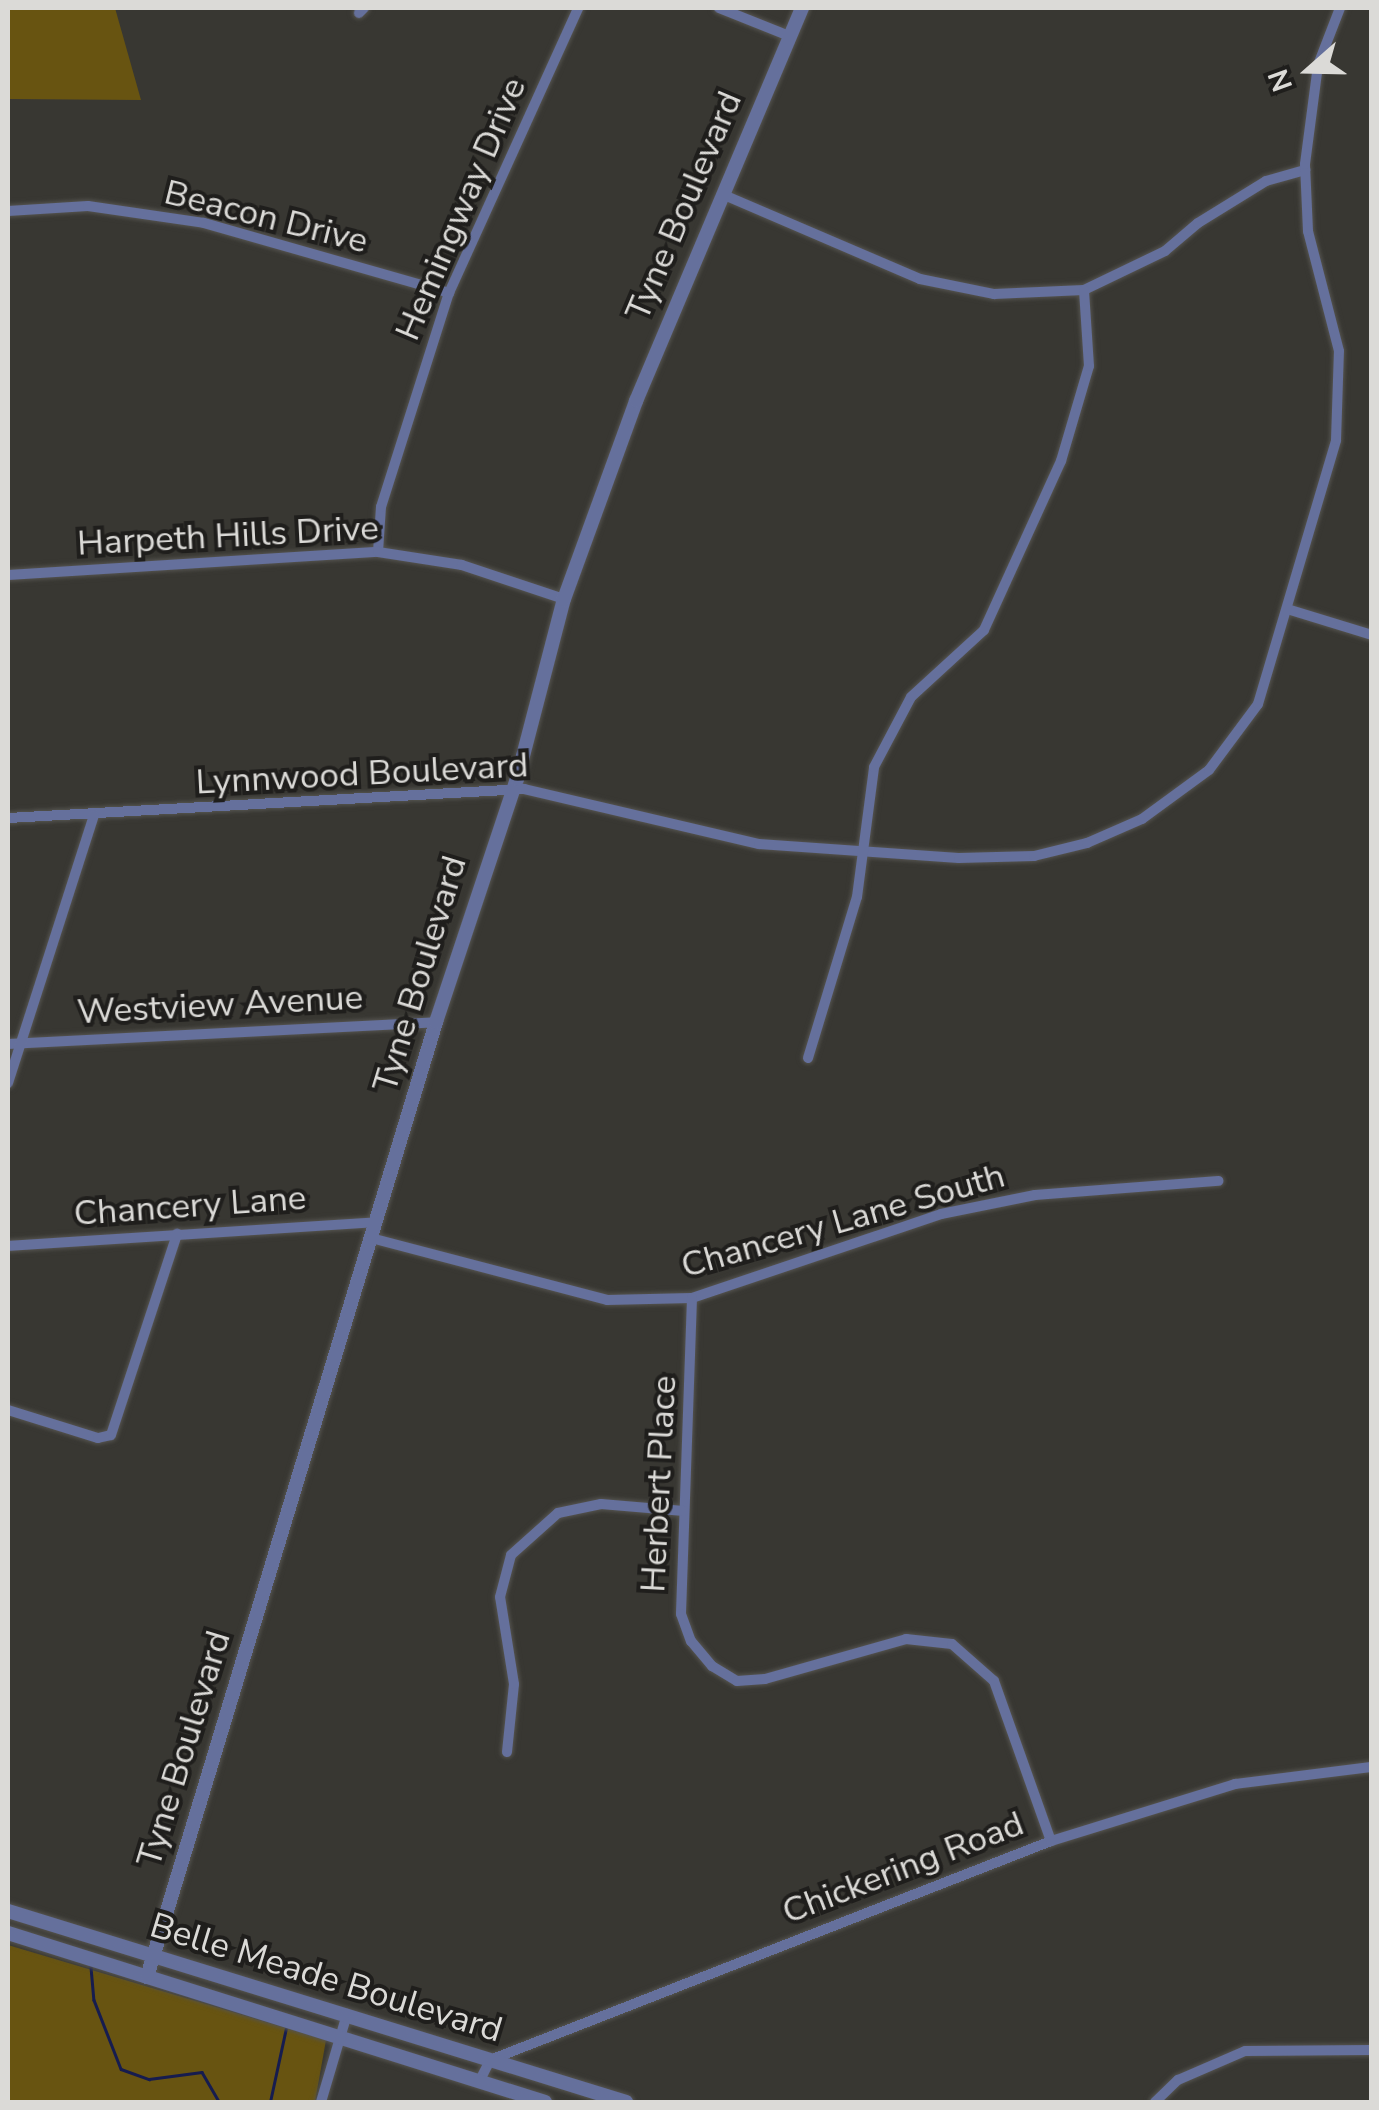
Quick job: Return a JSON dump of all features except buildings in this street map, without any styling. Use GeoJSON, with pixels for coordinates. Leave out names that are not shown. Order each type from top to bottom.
{"type":"FeatureCollection","features":[{"type":"Feature","properties":{"kind":"street","name":"Hemingway Drive"},"geometry":{"type":"LineString","coordinates":[[378,552],[381,506],[448,293],[578,8]]}},
{"type":"Feature","properties":{"kind":"street"},"geometry":{"type":"LineString","coordinates":[[719,8],[789,36]]}},
{"type":"Feature","properties":{"kind":"street","name":"Tyne Boulevard"},"geometry":{"type":"LineString","coordinates":[[147,1977],[564,598],[636,401],[802,8]]}},
{"type":"Feature","properties":{"kind":"street","name":"Lynnwood Boulevard"},"geometry":{"type":"LineString","coordinates":[[8,818],[524,789],[622,808],[759,844],[862,853],[1034,856],[1087,843],[1142,819],[1208,770],[1258,704],[1331,459],[1342,391],[1332,306],[1308,231],[1305,170],[1318,65],[1340,8]]}},
{"type":"Feature","properties":{"kind":"street"},"geometry":{"type":"LineString","coordinates":[[724,195],[920,279],[988,294],[1084,290],[1165,251],[1198,222],[1266,181],[1305,170]]}},
{"type":"Feature","properties":{"kind":"street","name":"Beacon Drive"},"geometry":{"type":"LineString","coordinates":[[8,211],[88,206],[204,222],[448,293]]}},
{"type":"Feature","properties":{"kind":"street"},"geometry":{"type":"LineString","coordinates":[[808,1058],[848,935],[874,767],[912,697],[984,630],[1061,462],[1089,366],[1084,290]]}},
{"type":"Feature","properties":{"kind":"street","name":"Harpeth Hills Drive"},"geometry":{"type":"LineString","coordinates":[[8,574],[378,552],[462,565],[564,598]]}},
{"type":"Feature","properties":{"kind":"street"},"geometry":{"type":"LineString","coordinates":[[1287,609],[1372,635]]}},
{"type":"Feature","properties":{"kind":"street"},"geometry":{"type":"LineString","coordinates":[[8,1084],[14,1044],[94,815]]}},
{"type":"Feature","properties":{"kind":"street","name":"Westview Avenue"},"geometry":{"type":"LineString","coordinates":[[14,1044],[436,1022]]}},
{"type":"Feature","properties":{"kind":"street","name":"Chancery Lane South"},"geometry":{"type":"LineString","coordinates":[[371,1238],[607,1300],[692,1298],[941,1214],[1035,1194],[1218,1181]]}},
{"type":"Feature","properties":{"kind":"street","name":"Chancery Lane"},"geometry":{"type":"LineString","coordinates":[[8,1246],[376,1222]]}},
{"type":"Feature","properties":{"kind":"street"},"geometry":{"type":"LineString","coordinates":[[8,1410],[98,1438],[111,1435],[177,1234]]}},
{"type":"Feature","properties":{"kind":"street","name":"Herbert Place"},"geometry":{"type":"LineString","coordinates":[[692,1298],[681,1614],[712,1666],[737,1681],[765,1679],[906,1639],[952,1644],[994,1682],[1051,1842]]}},
{"type":"Feature","properties":{"kind":"street"},"geometry":{"type":"LineString","coordinates":[[507,1752],[514,1684],[500,1596],[511,1555],[558,1513],[600,1504],[684,1511]]}},
{"type":"Feature","properties":{"kind":"street","name":"Chickering Road"},"geometry":{"type":"LineString","coordinates":[[490,2060],[1051,1842],[1246,1781],[1372,1767]]}},
{"type":"Feature","properties":{"kind":"street","name":"Belle Meade Boulevard"},"geometry":{"type":"LineString","coordinates":[[8,1912],[626,2102]]}},
{"type":"Feature","properties":{"kind":"street","name":"Belle Meade Boulevard"},"geometry":{"type":"LineString","coordinates":[[8,1933],[544,2102]]}},
{"type":"Feature","properties":{"kind":"street"},"geometry":{"type":"LineString","coordinates":[[320,2102],[347,2014]]}},
{"type":"Feature","properties":{"kind":"street"},"geometry":{"type":"LineString","coordinates":[[1156,2102],[1178,2080],[1245,2051],[1372,2050]]}},
{"type":"Feature","properties":{"kind":"street"},"geometry":{"type":"LineString","coordinates":[[480,2082],[490,2060]]}},
{"type":"Feature","properties":{"kind":"shaded area"},"geometry":{"type":"Polygon","coordinates":[[[8,8],[115,8],[141,100],[8,99],[8,8]]]}},
{"type":"Feature","properties":{"kind":"shaded area"},"geometry":{"type":"Polygon","coordinates":[[[8,1945],[326,2040],[315,2102],[8,2102],[8,1945]]]}},
{"type":"Feature","properties":{"kind":"waterway"},"geometry":{"type":"LineString","coordinates":[[91,1967],[94,2000],[121,2069],[149,2079],[202,2072],[219,2102]]}},
{"type":"Feature","properties":{"kind":"waterway"},"geometry":{"type":"LineString","coordinates":[[270,2102],[286,2028]]}}]}
